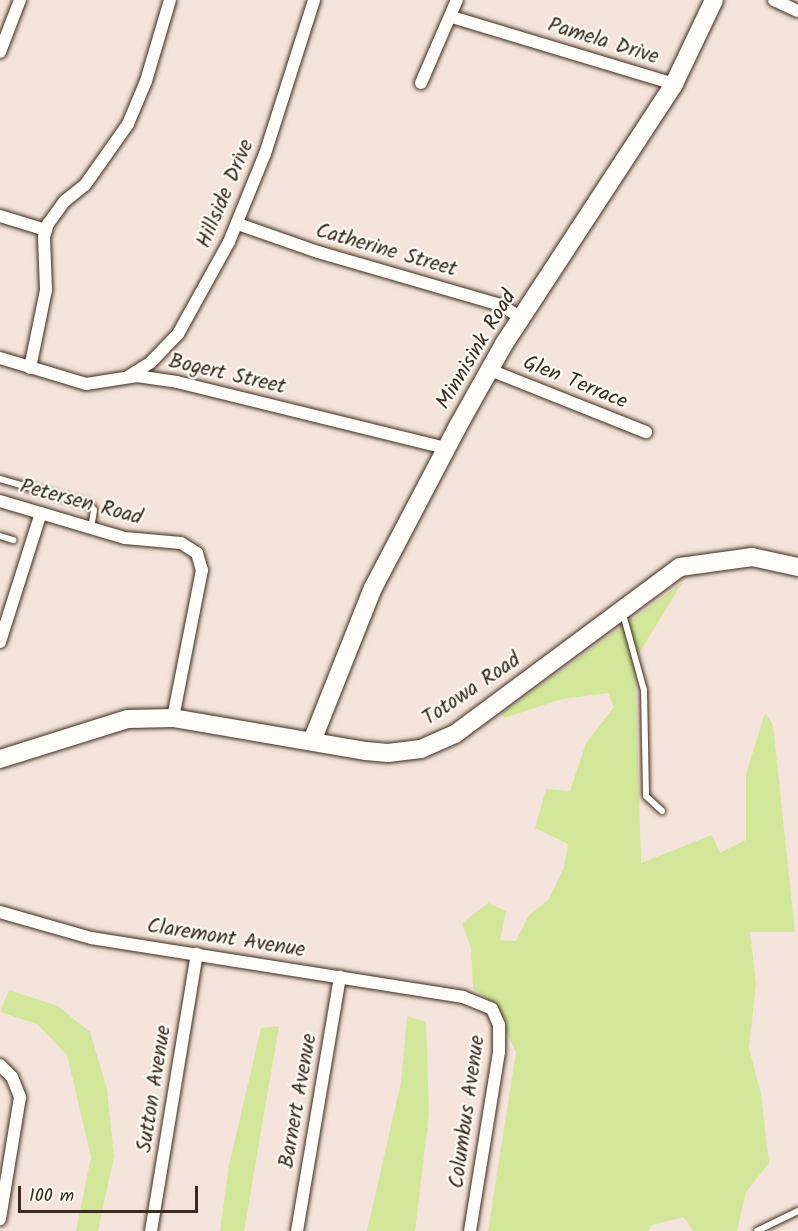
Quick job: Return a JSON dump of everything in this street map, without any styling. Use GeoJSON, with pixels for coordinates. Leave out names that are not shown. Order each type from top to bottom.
{"type":"FeatureCollection","features":[{"type":"Feature","properties":{"kind":"main road","name":"Minnisink Road"},"geometry":{"type":"LineString","coordinates":[[312,741],[361,614],[446,448],[521,318],[674,84],[714,0]]}},
{"type":"Feature","properties":{"kind":"main road","name":"Totowa Road"},"geometry":{"type":"LineString","coordinates":[[0,759],[128,719],[173,718],[388,753],[434,745],[455,734],[621,610],[691,563],[752,557],[798,567]]}},
{"type":"Feature","properties":{"kind":"street"},"geometry":{"type":"LineString","coordinates":[[0,52],[20,0]]}},
{"type":"Feature","properties":{"kind":"street"},"geometry":{"type":"LineString","coordinates":[[30,368],[46,290],[46,230],[54,213],[85,185],[128,124],[146,81],[170,0]]}},
{"type":"Feature","properties":{"kind":"street","name":"Hillside Drive"},"geometry":{"type":"LineString","coordinates":[[129,376],[151,362],[178,334],[238,224],[265,154],[314,0]]}},
{"type":"Feature","properties":{"kind":"street"},"geometry":{"type":"LineString","coordinates":[[421,82],[452,16],[457,0]]}},
{"type":"Feature","properties":{"kind":"street"},"geometry":{"type":"LineString","coordinates":[[774,0],[798,11]]}},
{"type":"Feature","properties":{"kind":"street","name":"Pamela Drive"},"geometry":{"type":"LineString","coordinates":[[452,16],[674,84]]}},
{"type":"Feature","properties":{"kind":"street"},"geometry":{"type":"LineString","coordinates":[[0,216],[46,230]]}},
{"type":"Feature","properties":{"kind":"street","name":"Catherine Street"},"geometry":{"type":"LineString","coordinates":[[238,224],[318,252],[501,305],[521,318]]}},
{"type":"Feature","properties":{"kind":"street","name":"Bogert Street"},"geometry":{"type":"LineString","coordinates":[[0,358],[86,384],[129,376],[177,382],[446,448]]}},
{"type":"Feature","properties":{"kind":"street","name":"Glen Terrace"},"geometry":{"type":"LineString","coordinates":[[490,370],[646,432]]}},
{"type":"Feature","properties":{"kind":"street","name":"Petersen Road"},"geometry":{"type":"LineString","coordinates":[[0,501],[136,540],[181,543],[189,546],[201,561],[173,718]]}},
{"type":"Feature","properties":{"kind":"street"},"geometry":{"type":"LineString","coordinates":[[1,636],[41,513]]}},
{"type":"Feature","properties":{"kind":"street","name":"Claremont Avenue"},"geometry":{"type":"LineString","coordinates":[[0,912],[91,938],[449,994]]}},
{"type":"Feature","properties":{"kind":"street","name":"Sutton Avenue"},"geometry":{"type":"LineString","coordinates":[[151,1231],[197,954]]}},
{"type":"Feature","properties":{"kind":"street","name":"Barnert Avenue"},"geometry":{"type":"LineString","coordinates":[[297,1231],[340,977]]}},
{"type":"Feature","properties":{"kind":"street","name":"Columbus Avenue"},"geometry":{"type":"LineString","coordinates":[[449,994],[475,999],[492,1009],[501,1038],[470,1231]]}},
{"type":"Feature","properties":{"kind":"street"},"geometry":{"type":"LineString","coordinates":[[0,1065],[12,1077],[20,1097],[0,1219]]}},
{"type":"Feature","properties":{"kind":"lane"},"geometry":{"type":"LineString","coordinates":[[0,479],[90,505],[94,510],[90,528]]}},
{"type":"Feature","properties":{"kind":"lane"},"geometry":{"type":"LineString","coordinates":[[0,536],[13,540]]}},
{"type":"Feature","properties":{"kind":"lane"},"geometry":{"type":"LineString","coordinates":[[621,610],[644,690],[646,796],[662,811]]}},
{"type":"Feature","properties":{"kind":"lane"},"geometry":{"type":"LineString","coordinates":[[757,1231],[798,1211]]}},
{"type":"Feature","properties":{"kind":"green space"},"geometry":{"type":"Polygon","coordinates":[[[682,583],[635,660],[641,863],[712,835],[720,853],[746,840],[746,774],[765,713],[773,725],[795,932],[750,932],[756,983],[749,1048],[761,1094],[769,1163],[746,1192],[737,1231],[693,1231],[684,1217],[652,1225],[648,1231],[488,1231],[516,1052],[491,1002],[473,988],[471,949],[462,923],[488,903],[506,911],[500,940],[516,941],[529,915],[549,899],[564,867],[568,844],[535,828],[546,789],[570,791],[586,743],[614,707],[608,693],[562,699],[504,718],[502,713],[682,583]]]}},
{"type":"Feature","properties":{"kind":"green space"},"geometry":{"type":"Polygon","coordinates":[[[9,990],[58,1006],[90,1032],[107,1089],[114,1156],[98,1231],[76,1231],[91,1157],[67,1055],[37,1024],[0,1012],[9,990]]]}},
{"type":"Feature","properties":{"kind":"green space"},"geometry":{"type":"Polygon","coordinates":[[[407,1016],[426,1022],[429,1114],[415,1231],[367,1231],[401,1082],[407,1016]]]}},
{"type":"Feature","properties":{"kind":"green space"},"geometry":{"type":"Polygon","coordinates":[[[279,1026],[244,1231],[220,1231],[229,1165],[261,1028],[279,1026]]]}}]}
